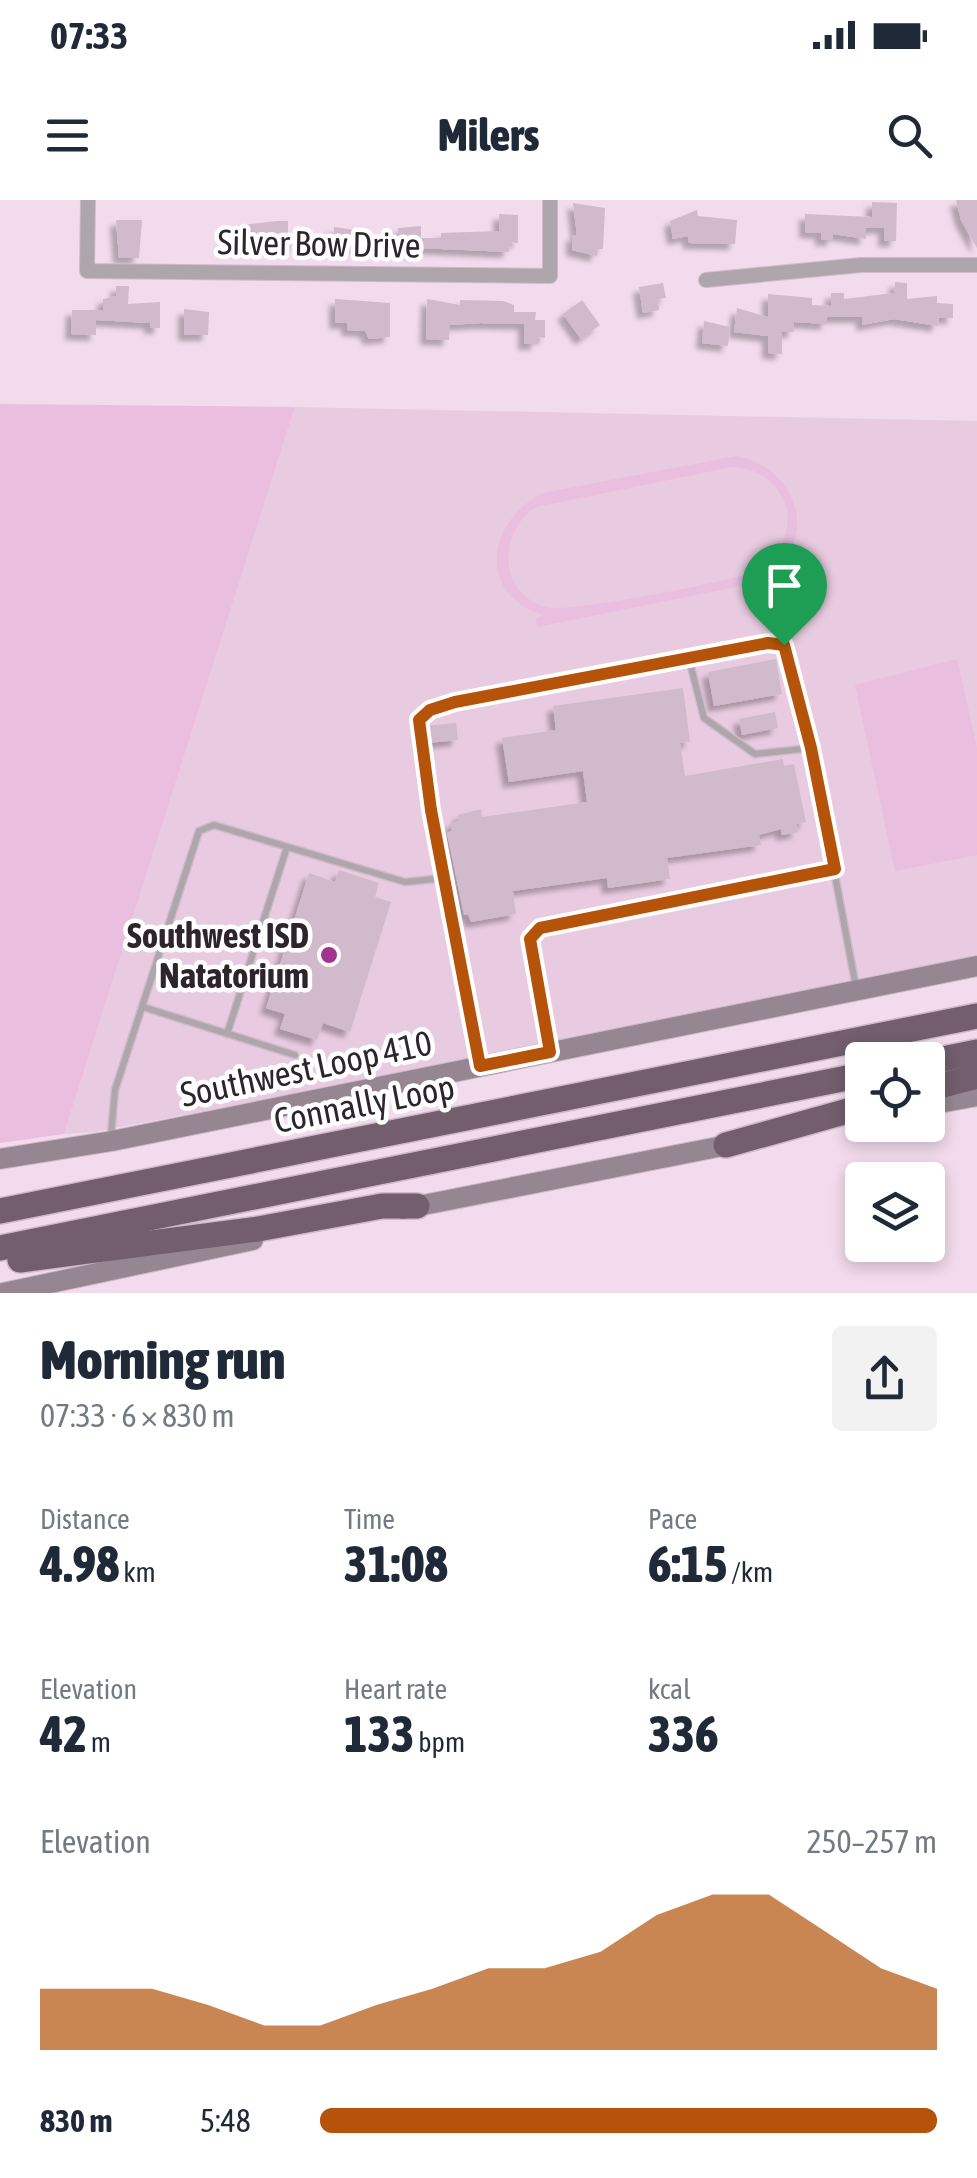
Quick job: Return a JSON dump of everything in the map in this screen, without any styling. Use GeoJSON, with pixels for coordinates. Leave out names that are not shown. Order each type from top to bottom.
{"type":"FeatureCollection","features":[{"type":"Feature","properties":{"kind":"highway"},"geometry":{"type":"LineString","coordinates":[[915,1028],[977,1008]]}},
{"type":"Feature","properties":{"kind":"highway","name":"Connally Loop"},"geometry":{"type":"LineString","coordinates":[[0,1211],[977,1016]]}},
{"type":"Feature","properties":{"kind":"highway"},"geometry":{"type":"LineString","coordinates":[[945,1059],[977,1052]]}},
{"type":"Feature","properties":{"kind":"highway"},"geometry":{"type":"LineString","coordinates":[[945,1084],[977,1076]]}},
{"type":"Feature","properties":{"kind":"highway","name":"Connally Loop"},"geometry":{"type":"LineString","coordinates":[[0,1248],[845,1077]]}},
{"type":"Feature","properties":{"kind":"highway"},"geometry":{"type":"LineString","coordinates":[[726,1146],[845,1112]]}},
{"type":"Feature","properties":{"kind":"highway"},"geometry":{"type":"LineString","coordinates":[[0,1198],[77,1196]]}},
{"type":"Feature","properties":{"kind":"highway"},"geometry":{"type":"LineString","coordinates":[[0,1263],[258,1228],[382,1206],[417,1206]]}},
{"type":"Feature","properties":{"kind":"main road","name":"Southwest Loop 410"},"geometry":{"type":"LineString","coordinates":[[0,1159],[112,1141],[977,966]]}},
{"type":"Feature","properties":{"kind":"main road"},"geometry":{"type":"LineString","coordinates":[[945,1102],[977,1096]]}},
{"type":"Feature","properties":{"kind":"main road"},"geometry":{"type":"LineString","coordinates":[[3,1293],[845,1122]]}},
{"type":"Feature","properties":{"kind":"street","name":"Silver Bow Drive"},"geometry":{"type":"LineString","coordinates":[[88,200],[87,271],[550,276],[550,200]]}},
{"type":"Feature","properties":{"kind":"street"},"geometry":{"type":"LineString","coordinates":[[706,280],[846,266],[977,265]]}},
{"type":"Feature","properties":{"kind":"lane"},"geometry":{"type":"LineString","coordinates":[[480,1066],[418,723],[430,710],[768,643],[784,645],[811,748],[858,991]]}},
{"type":"Feature","properties":{"kind":"lane"},"geometry":{"type":"LineString","coordinates":[[689,659],[704,718],[755,754],[811,748]]}},
{"type":"Feature","properties":{"kind":"lane"},"geometry":{"type":"LineString","coordinates":[[112,1141],[115,1090],[199,831],[214,825],[406,882],[444,878]]}},
{"type":"Feature","properties":{"kind":"lane"},"geometry":{"type":"LineString","coordinates":[[227,1034],[288,847]]}},
{"type":"Feature","properties":{"kind":"lane"},"geometry":{"type":"LineString","coordinates":[[550,1052],[530,939],[540,928],[835,869]]}},
{"type":"Feature","properties":{"kind":"lane"},"geometry":{"type":"LineString","coordinates":[[143,1007],[295,1056]]}},
{"type":"Feature","properties":{"kind":"shaded area"},"geometry":{"type":"Polygon","coordinates":[[[0,404],[295,407],[64,1134],[0,1143],[0,404]]]}},
{"type":"Feature","properties":{"kind":"shaded area"},"geometry":{"type":"Polygon","coordinates":[[[295,407],[977,421],[977,960],[531,1050],[93,1132],[64,1134],[295,407]]]}},
{"type":"Feature","properties":{"kind":"shaded area"},"geometry":{"type":"Polygon","coordinates":[[[736,456],[757,462],[773,473],[786,488],[797,523],[794,541],[785,559],[768,574],[770,580],[537,627],[536,618],[544,615],[522,605],[507,592],[499,575],[497,557],[510,521],[524,505],[543,493],[736,456]],[[742,468],[536,507],[514,532],[509,547],[512,578],[532,602],[563,608],[692,587],[761,569],[783,542],[787,508],[773,484],[742,468]]]}},
{"type":"Feature","properties":{"kind":"shaded area"},"geometry":{"type":"Polygon","coordinates":[[[957,659],[977,748],[977,855],[895,871],[855,685],[957,659]]]}},
{"type":"Feature","properties":{"kind":"building"},"geometry":{"type":"Polygon","coordinates":[[[956,200],[977,200],[977,248],[961,220],[956,200]]]}},
{"type":"Feature","properties":{"kind":"building"},"geometry":{"type":"Polygon","coordinates":[[[872,202],[897,203],[896,241],[884,241],[884,228],[866,228],[866,239],[833,234],[833,240],[821,240],[821,233],[805,232],[805,214],[872,217],[872,202]]]}},
{"type":"Feature","properties":{"kind":"building"},"geometry":{"type":"Polygon","coordinates":[[[573,203],[605,208],[603,249],[597,249],[597,256],[572,250],[572,235],[577,236],[573,203]]]}},
{"type":"Feature","properties":{"kind":"building"},"geometry":{"type":"Polygon","coordinates":[[[697,210],[698,216],[737,220],[735,244],[689,243],[688,236],[673,239],[670,221],[697,210]]]}},
{"type":"Feature","properties":{"kind":"building"},"geometry":{"type":"Polygon","coordinates":[[[499,214],[518,215],[518,243],[510,242],[509,252],[419,248],[419,252],[410,252],[398,248],[398,228],[421,226],[421,238],[441,238],[441,233],[499,231],[499,214]]]}},
{"type":"Feature","properties":{"kind":"building"},"geometry":{"type":"Polygon","coordinates":[[[116,220],[142,220],[139,258],[119,258],[116,220]]]}},
{"type":"Feature","properties":{"kind":"building"},"geometry":{"type":"Polygon","coordinates":[[[288,221],[288,234],[295,234],[295,244],[254,246],[254,250],[233,248],[233,226],[288,221]]]}},
{"type":"Feature","properties":{"kind":"building"},"geometry":{"type":"Polygon","coordinates":[[[334,227],[362,231],[361,246],[351,246],[351,252],[333,248],[334,227]]]}},
{"type":"Feature","properties":{"kind":"building"},"geometry":{"type":"Polygon","coordinates":[[[895,282],[907,283],[907,299],[937,296],[937,303],[953,304],[953,318],[939,318],[938,326],[894,319],[862,325],[862,317],[827,317],[827,324],[794,322],[794,332],[782,332],[782,354],[768,353],[768,336],[734,332],[737,308],[768,317],[768,294],[812,298],[812,305],[831,306],[831,293],[844,293],[844,299],[894,293],[895,282]]]}},
{"type":"Feature","properties":{"kind":"building"},"geometry":{"type":"Polygon","coordinates":[[[663,283],[666,298],[658,299],[659,310],[643,313],[639,287],[663,283]]]}},
{"type":"Feature","properties":{"kind":"building"},"geometry":{"type":"Polygon","coordinates":[[[116,286],[129,286],[128,304],[160,302],[160,328],[150,328],[150,323],[96,320],[96,335],[71,334],[72,310],[103,310],[103,299],[116,296],[116,286]]]}},
{"type":"Feature","properties":{"kind":"building"},"geometry":{"type":"Polygon","coordinates":[[[335,299],[390,303],[390,337],[369,339],[365,331],[347,330],[347,323],[335,323],[335,299]]]}},
{"type":"Feature","properties":{"kind":"building"},"geometry":{"type":"Polygon","coordinates":[[[427,299],[460,305],[460,300],[503,301],[514,305],[514,312],[536,312],[535,320],[545,320],[545,338],[537,337],[537,344],[524,344],[524,324],[480,323],[450,325],[449,340],[426,339],[427,299]]]}},
{"type":"Feature","properties":{"kind":"building"},"geometry":{"type":"Polygon","coordinates":[[[582,300],[600,325],[581,339],[563,314],[582,300]]]}},
{"type":"Feature","properties":{"kind":"building"},"geometry":{"type":"Polygon","coordinates":[[[184,309],[209,312],[208,335],[184,335],[184,309]]]}},
{"type":"Feature","properties":{"kind":"building"},"geometry":{"type":"Polygon","coordinates":[[[704,321],[730,327],[728,346],[702,343],[704,321]]]}},
{"type":"Feature","properties":{"kind":"building"},"geometry":{"type":"Polygon","coordinates":[[[776,659],[782,694],[714,706],[708,672],[776,659]]]}},
{"type":"Feature","properties":{"kind":"building"},"geometry":{"type":"Polygon","coordinates":[[[683,688],[690,742],[680,743],[685,776],[783,759],[784,766],[794,764],[806,822],[796,824],[798,832],[782,835],[781,829],[759,835],[761,845],[667,858],[670,879],[608,888],[607,878],[513,891],[516,914],[471,922],[468,914],[464,915],[447,833],[452,831],[451,823],[459,821],[458,815],[481,809],[482,817],[587,802],[583,771],[509,782],[502,738],[556,730],[553,706],[683,688]]]}},
{"type":"Feature","properties":{"kind":"building"},"geometry":{"type":"Polygon","coordinates":[[[775,712],[778,728],[742,735],[739,719],[775,712]]]}},
{"type":"Feature","properties":{"kind":"building"},"geometry":{"type":"Polygon","coordinates":[[[456,723],[458,740],[428,743],[425,726],[456,723]]]}},
{"type":"Feature","properties":{"kind":"building","name":"Southwest ISD Natatorium"},"geometry":{"type":"Polygon","coordinates":[[[339,870],[379,883],[375,897],[391,902],[350,1032],[323,1023],[317,1040],[280,1029],[285,1014],[266,1008],[309,873],[335,882],[339,870]]]}},
{"type":"Feature","properties":{"kind":"place","name":"Southwest ISD Natatorium"},"geometry":{"type":"Point","coordinates":[329,955]}},
{"type":"Feature","properties":{"kind":"route"},"geometry":{"type":"LineString","coordinates":[[768,643],[784,645],[811,748],[835,869],[540,928],[530,939],[550,1052],[480,1066],[431,810],[419,720],[430,710],[455,702],[768,643]]}}]}
